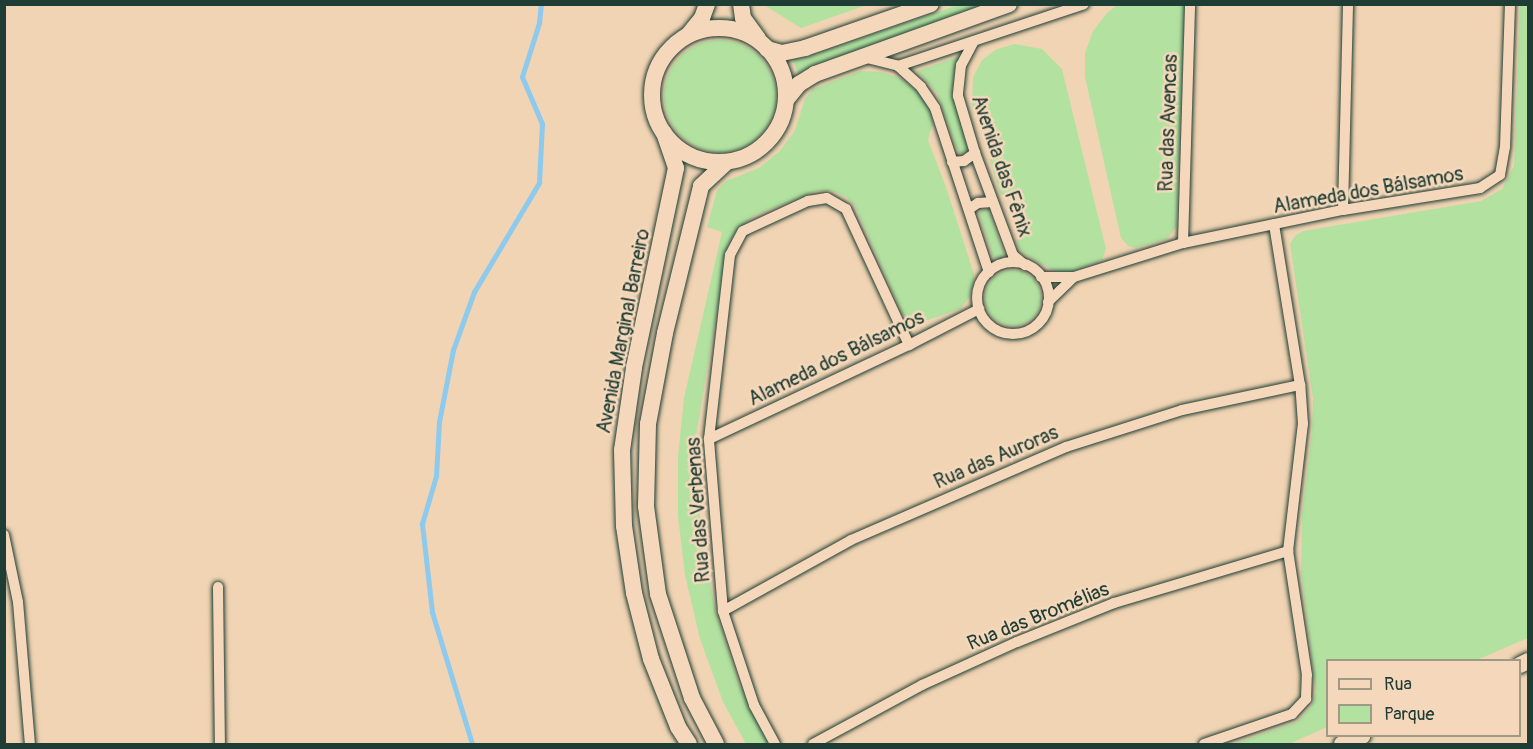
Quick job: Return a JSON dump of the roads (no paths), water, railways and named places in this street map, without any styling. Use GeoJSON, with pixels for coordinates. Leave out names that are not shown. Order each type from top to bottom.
{"type":"FeatureCollection","features":[{"type":"Feature","properties":{"kind":"street"},"geometry":{"type":"LineString","coordinates":[[707,4],[702,18],[686,37],[669,50],[657,69],[652,91],[655,113],[664,134],[676,147],[692,157],[709,162],[726,162],[749,156],[768,142],[781,123],[786,100],[785,81],[778,64],[743,18],[741,4]]}},
{"type":"Feature","properties":{"kind":"street"},"geometry":{"type":"LineString","coordinates":[[686,37],[705,30],[724,28],[743,32],[782,53],[805,48],[931,4]]}},
{"type":"Feature","properties":{"kind":"street"},"geometry":{"type":"LineString","coordinates":[[786,100],[799,84],[815,74],[1009,4]]}},
{"type":"Feature","properties":{"kind":"street"},"geometry":{"type":"LineString","coordinates":[[898,66],[1084,4]]}},
{"type":"Feature","properties":{"kind":"street","name":"Rua das Avencas"},"geometry":{"type":"LineString","coordinates":[[1182,243],[1190,4]]}},
{"type":"Feature","properties":{"kind":"street"},"geometry":{"type":"LineString","coordinates":[[1343,210],[1348,4]]}},
{"type":"Feature","properties":{"kind":"street","name":"Alameda dos Bálsamos"},"geometry":{"type":"LineString","coordinates":[[1041,277],[1074,277],[1182,243],[1343,210],[1480,188],[1500,175],[1505,147],[1510,4]]}},
{"type":"Feature","properties":{"kind":"street","name":"Avenida das Fênix"},"geometry":{"type":"LineString","coordinates":[[974,41],[962,65],[958,96],[975,153],[1013,255],[1025,265]]}},
{"type":"Feature","properties":{"kind":"street"},"geometry":{"type":"LineString","coordinates":[[862,57],[898,66],[921,87],[935,108],[989,272]]}},
{"type":"Feature","properties":{"kind":"street","name":"Avenida Marginal Barreiro"},"geometry":{"type":"LineString","coordinates":[[664,134],[676,168],[634,368],[624,438],[624,526],[634,593],[651,659],[678,727],[689,744]]}},
{"type":"Feature","properties":{"kind":"street"},"geometry":{"type":"LineString","coordinates":[[952,162],[964,161],[975,153]]}},
{"type":"Feature","properties":{"kind":"street"},"geometry":{"type":"LineString","coordinates":[[716,744],[692,698],[658,594],[646,506],[648,424],[666,333],[702,186],[726,162]]}},
{"type":"Feature","properties":{"kind":"street","name":"Rua das Verbenas"},"geometry":{"type":"LineString","coordinates":[[775,744],[754,705],[723,611],[709,439],[730,255],[742,231],[808,201],[827,198],[846,209],[909,345]]}},
{"type":"Feature","properties":{"kind":"street"},"geometry":{"type":"LineString","coordinates":[[969,209],[978,203],[993,202]]}},
{"type":"Feature","properties":{"kind":"street"},"geometry":{"type":"LineString","coordinates":[[1204,744],[1292,714],[1306,699],[1307,675],[1288,551],[1303,424],[1300,385],[1274,224]]}},
{"type":"Feature","properties":{"kind":"street"},"geometry":{"type":"LineString","coordinates":[[979,309],[979,289],[989,272],[1006,263],[1025,265],[1041,277],[1048,293],[1048,302]]}},
{"type":"Feature","properties":{"kind":"street","name":"Alameda dos Bálsamos"},"geometry":{"type":"LineString","coordinates":[[709,439],[909,345],[979,309],[992,327],[1013,334],[1034,328],[1046,312],[1048,302],[1074,277]]}},
{"type":"Feature","properties":{"kind":"street","name":"Rua das Auroras"},"geometry":{"type":"LineString","coordinates":[[723,611],[851,540],[1066,447],[1182,410],[1300,385]]}},
{"type":"Feature","properties":{"kind":"street"},"geometry":{"type":"LineString","coordinates":[[4,535],[18,602],[30,744]]}},
{"type":"Feature","properties":{"kind":"street","name":"Rua das Bromélias"},"geometry":{"type":"LineString","coordinates":[[813,744],[922,685],[1028,637],[1114,603],[1288,551]]}},
{"type":"Feature","properties":{"kind":"street"},"geometry":{"type":"LineString","coordinates":[[218,587],[220,744]]}},
{"type":"Feature","properties":{"kind":"street"},"geometry":{"type":"LineString","coordinates":[[1342,744],[1358,737]]}},
{"type":"Feature","properties":{"kind":"waterway"},"geometry":{"type":"LineString","coordinates":[[472,744],[432,612],[422,524],[436,476],[439,422],[453,350],[474,292],[539,183],[542,124],[522,77],[539,23],[541,4]]}}]}
